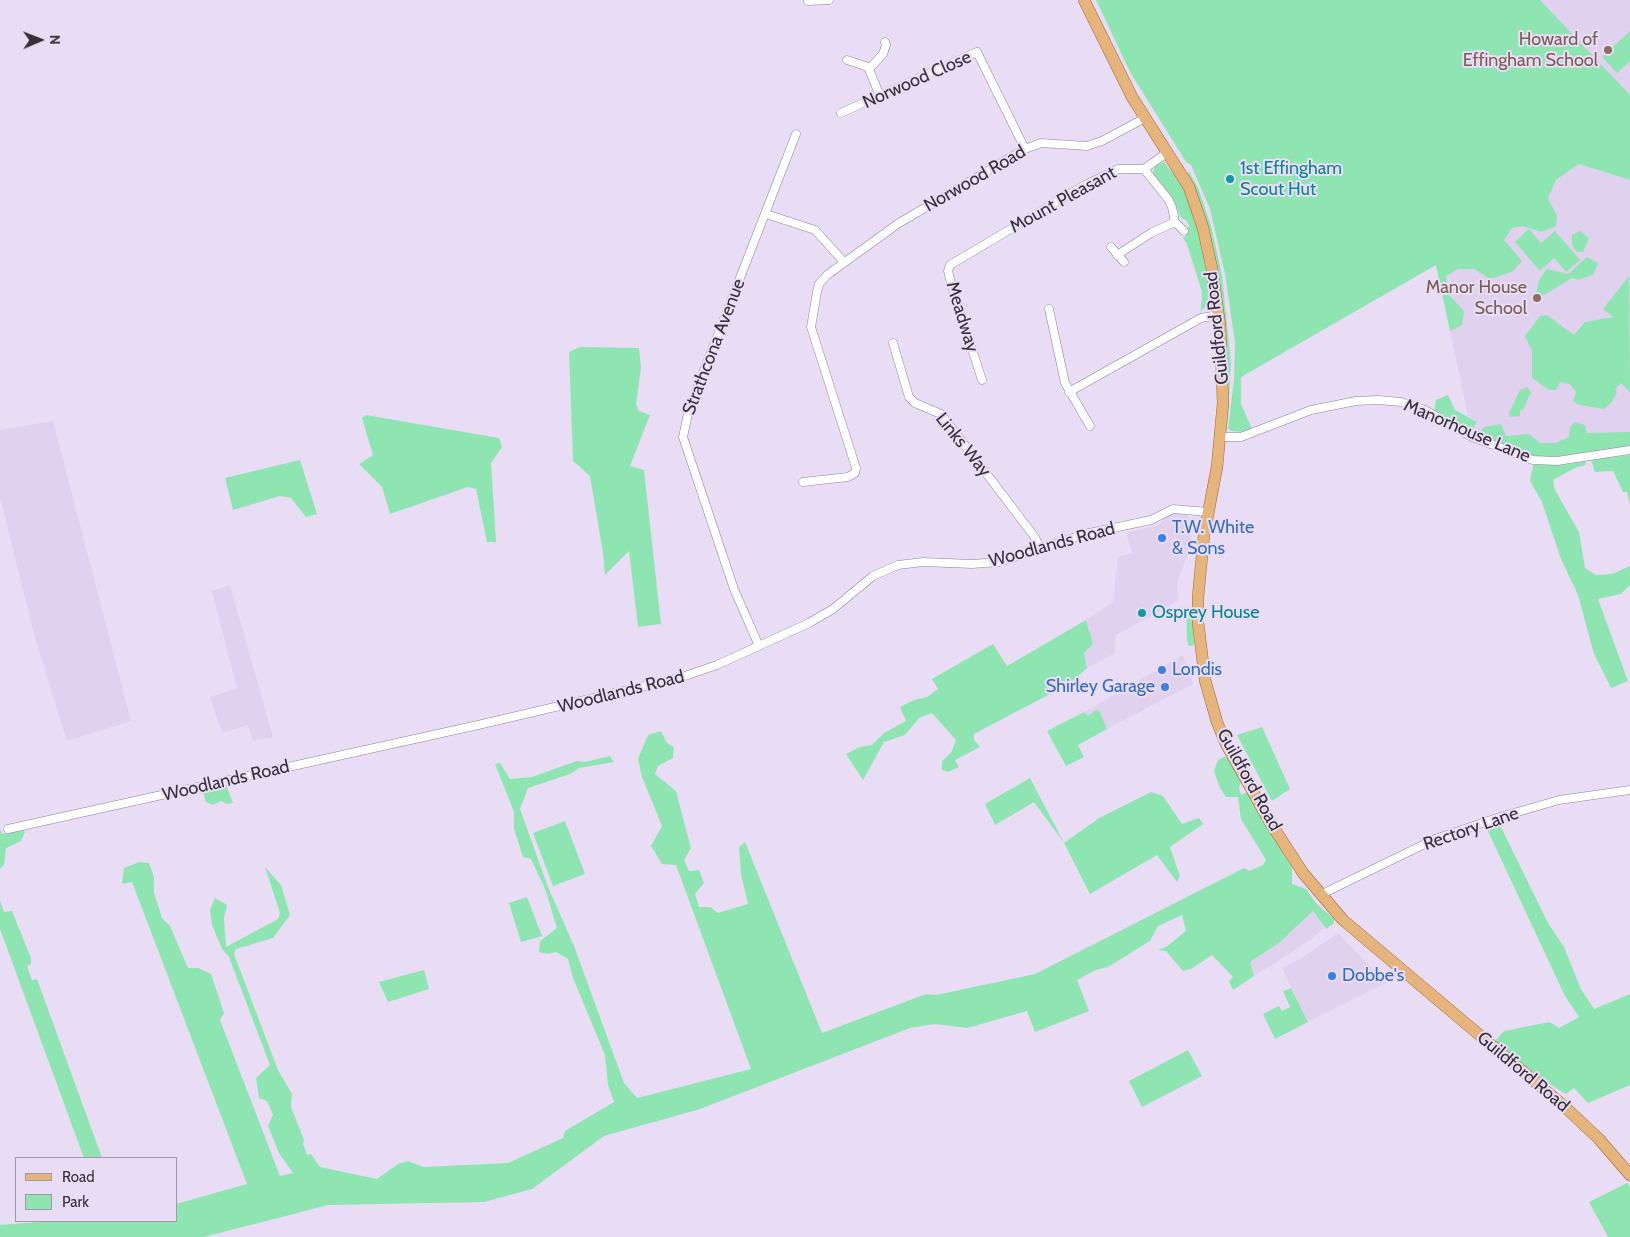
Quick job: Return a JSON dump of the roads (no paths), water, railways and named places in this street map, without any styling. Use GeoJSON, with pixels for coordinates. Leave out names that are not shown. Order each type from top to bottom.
{"type":"FeatureCollection","features":[{"type":"Feature","properties":{"kind":"main road","name":"Guildford Road"},"geometry":{"type":"LineString","coordinates":[[1084,0],[1122,79],[1189,188],[1197,207],[1212,268],[1223,357],[1220,437],[1199,574],[1198,622],[1202,663],[1211,703],[1226,744],[1254,795],[1303,873],[1343,920],[1565,1107],[1599,1139],[1630,1175]]}},
{"type":"Feature","properties":{"kind":"street"},"geometry":{"type":"LineString","coordinates":[[808,1],[828,0]]}},
{"type":"Feature","properties":{"kind":"street"},"geometry":{"type":"LineString","coordinates":[[869,68],[883,54],[885,42]]}},
{"type":"Feature","properties":{"kind":"street","name":"Norwood Close"},"geometry":{"type":"LineString","coordinates":[[841,114],[977,52],[1025,149]]}},
{"type":"Feature","properties":{"kind":"street"},"geometry":{"type":"LineString","coordinates":[[847,60],[869,68],[880,96]]}},
{"type":"Feature","properties":{"kind":"street","name":"Norwood Road"},"geometry":{"type":"LineString","coordinates":[[803,482],[848,477],[855,473],[855,462],[811,327],[813,304],[820,284],[844,262],[899,223],[1025,149],[1041,144],[1087,146],[1102,142],[1145,118]]}},
{"type":"Feature","properties":{"kind":"street","name":"Strathcona Avenue"},"geometry":{"type":"LineString","coordinates":[[759,646],[734,589],[683,437],[689,409],[796,134]]}},
{"type":"Feature","properties":{"kind":"street"},"geometry":{"type":"LineString","coordinates":[[1168,152],[1144,169],[1172,206],[1175,222],[1184,231]]}},
{"type":"Feature","properties":{"kind":"street","name":"Mount Pleasant"},"geometry":{"type":"LineString","coordinates":[[960,259],[1081,187],[1109,173],[1123,168],[1144,169]]}},
{"type":"Feature","properties":{"kind":"street"},"geometry":{"type":"LineString","coordinates":[[766,214],[815,230],[844,262]]}},
{"type":"Feature","properties":{"kind":"street"},"geometry":{"type":"LineString","coordinates":[[1117,255],[1151,233],[1175,222]]}},
{"type":"Feature","properties":{"kind":"street"},"geometry":{"type":"LineString","coordinates":[[1111,247],[1124,262]]}},
{"type":"Feature","properties":{"kind":"street","name":"Meadway"},"geometry":{"type":"LineString","coordinates":[[960,259],[950,265],[948,271],[982,380]]}},
{"type":"Feature","properties":{"kind":"street"},"geometry":{"type":"LineString","coordinates":[[1049,309],[1062,372],[1069,392],[1090,426]]}},
{"type":"Feature","properties":{"kind":"street"},"geometry":{"type":"LineString","coordinates":[[1069,392],[1201,318],[1219,314]]}},
{"type":"Feature","properties":{"kind":"street","name":"Links Way"},"geometry":{"type":"LineString","coordinates":[[893,343],[909,397],[915,403],[940,414],[1034,536],[1041,549]]}},
{"type":"Feature","properties":{"kind":"street","name":"Manorhouse Lane"},"geometry":{"type":"LineString","coordinates":[[1220,437],[1241,436],[1312,410],[1356,401],[1378,400],[1402,402],[1425,410],[1472,436],[1533,460],[1557,461],[1630,450]]}},
{"type":"Feature","properties":{"kind":"street","name":"Woodlands Road"},"geometry":{"type":"LineString","coordinates":[[8,829],[478,725],[680,678],[717,665],[823,616],[873,576],[898,565],[923,562],[986,564],[1041,549],[1085,534],[1151,520],[1173,509],[1208,512]]}},
{"type":"Feature","properties":{"kind":"street","name":"Rectory Lane"},"geometry":{"type":"LineString","coordinates":[[1320,894],[1435,839],[1500,817],[1559,800],[1630,790]]}},
{"type":"Feature","properties":{"kind":"place","name":"Howard of Effingham School"},"geometry":{"type":"Point","coordinates":[1608,50]}},
{"type":"Feature","properties":{"kind":"place","name":"1st Effingham Scout Hut"},"geometry":{"type":"Point","coordinates":[1230,179]}},
{"type":"Feature","properties":{"kind":"place","name":"Manor House School"},"geometry":{"type":"Point","coordinates":[1537,298]}},
{"type":"Feature","properties":{"kind":"place","name":"T.W. White & Sons"},"geometry":{"type":"Point","coordinates":[1162,538]}},
{"type":"Feature","properties":{"kind":"place","name":"Osprey House"},"geometry":{"type":"Point","coordinates":[1142,613]}},
{"type":"Feature","properties":{"kind":"place","name":"Londis"},"geometry":{"type":"Point","coordinates":[1162,670]}},
{"type":"Feature","properties":{"kind":"place","name":"Shirley Garage"},"geometry":{"type":"Point","coordinates":[1165,687]}},
{"type":"Feature","properties":{"kind":"place","name":"Dobbe's"},"geometry":{"type":"Point","coordinates":[1332,976]}}]}
